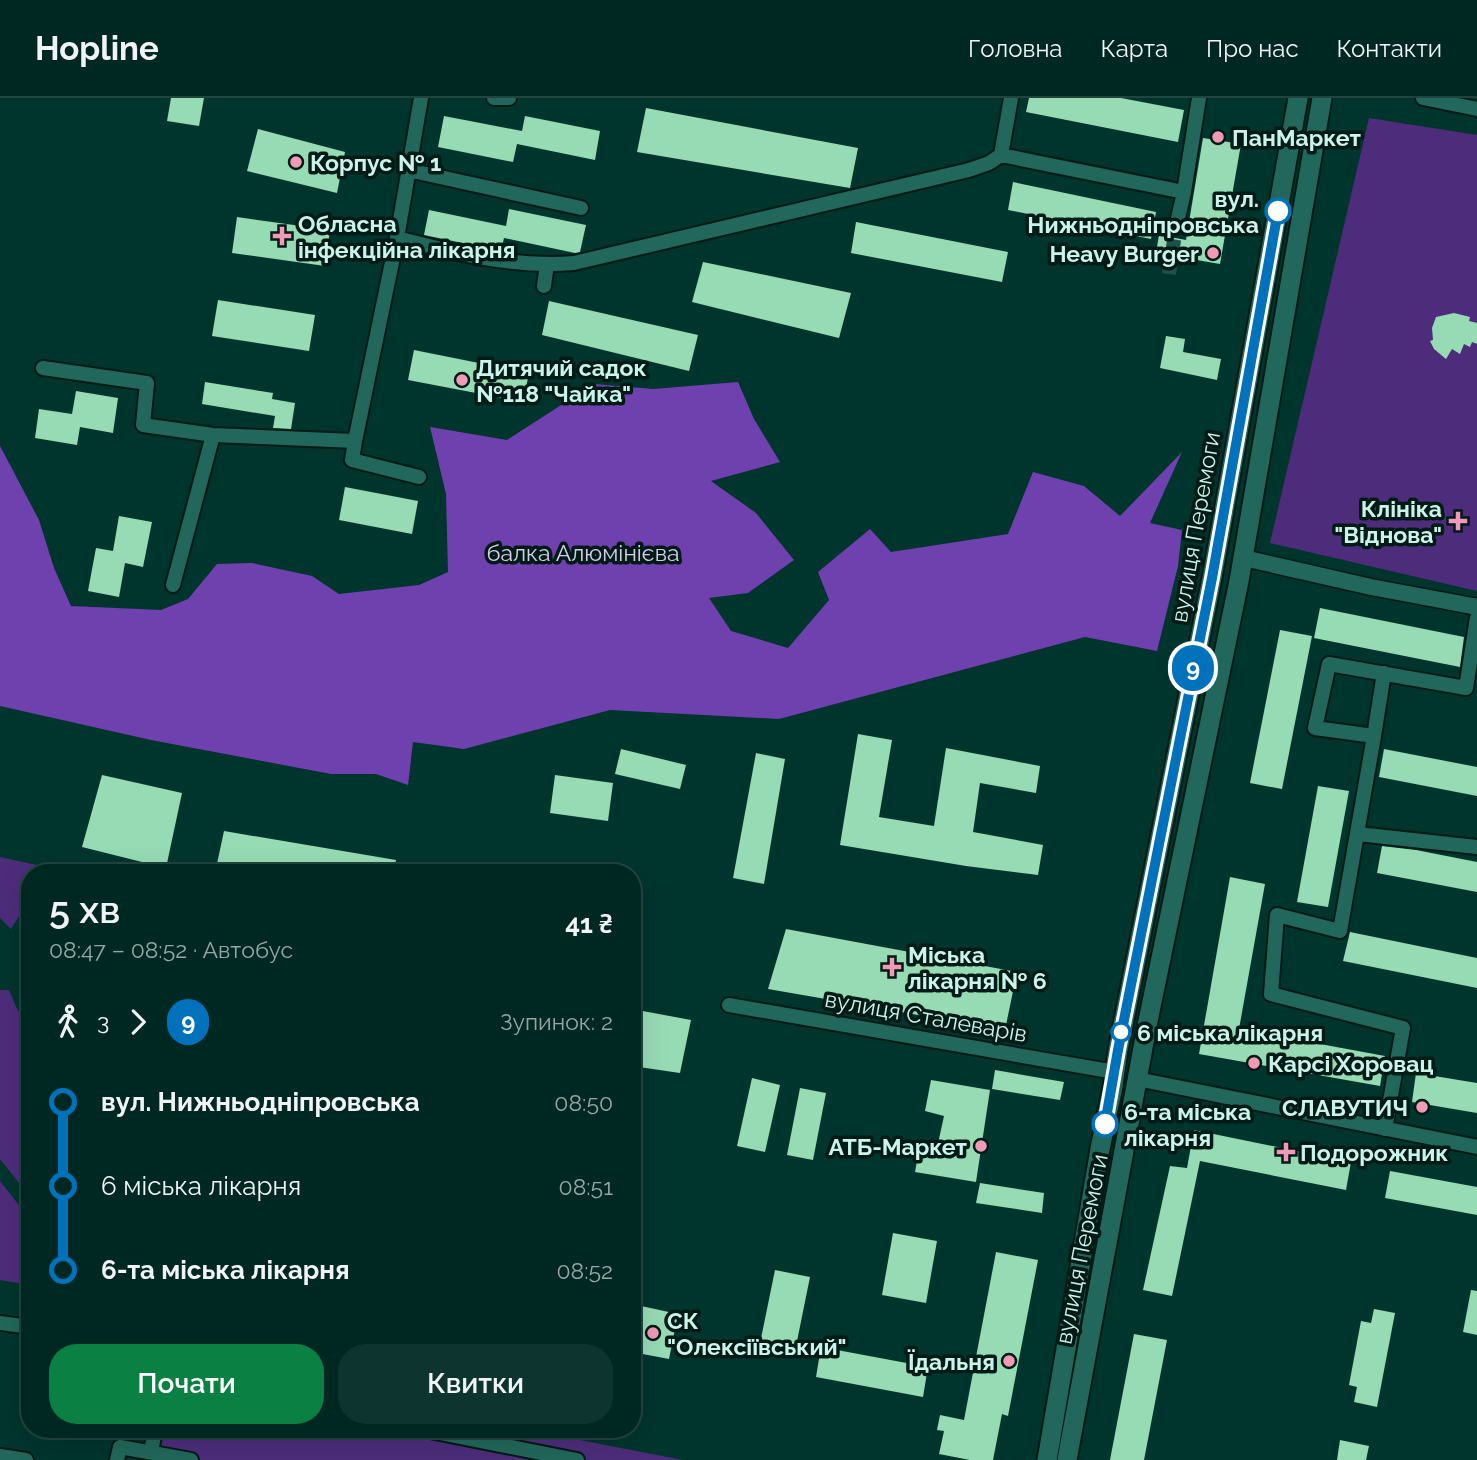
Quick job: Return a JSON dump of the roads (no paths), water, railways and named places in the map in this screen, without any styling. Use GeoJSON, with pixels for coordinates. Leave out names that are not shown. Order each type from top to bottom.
{"type":"FeatureCollection","features":[{"type":"Feature","properties":{"kind":"main road","name":"вулиця Перемоги"},"geometry":{"type":"LineString","coordinates":[[1047,1460],[1115,1072],[1216,553],[1298,98]]}},
{"type":"Feature","properties":{"kind":"main road","name":"вулиця Перемоги"},"geometry":{"type":"LineString","coordinates":[[1067,1460],[1137,1079],[1244,558],[1322,98]]}},
{"type":"Feature","properties":{"kind":"main road"},"geometry":{"type":"LineString","coordinates":[[1216,553],[1244,558]]}},
{"type":"Feature","properties":{"kind":"street"},"geometry":{"type":"LineString","coordinates":[[419,477],[352,460],[397,238],[421,98]]}},
{"type":"Feature","properties":{"kind":"street"},"geometry":{"type":"LineString","coordinates":[[495,98],[509,98]]}},
{"type":"Feature","properties":{"kind":"street"},"geometry":{"type":"LineString","coordinates":[[1000,155],[1011,98]]}},
{"type":"Feature","properties":{"kind":"street"},"geometry":{"type":"LineString","coordinates":[[1176,227],[1199,98]]}},
{"type":"Feature","properties":{"kind":"street"},"geometry":{"type":"LineString","coordinates":[[1423,98],[1477,109]]}},
{"type":"Feature","properties":{"kind":"street"},"geometry":{"type":"LineString","coordinates":[[397,238],[498,261],[574,263],[936,178],[980,166],[1000,155],[1184,192]]}},
{"type":"Feature","properties":{"kind":"street"},"geometry":{"type":"LineString","coordinates":[[408,170],[581,208]]}},
{"type":"Feature","properties":{"kind":"street"},"geometry":{"type":"LineString","coordinates":[[544,286],[547,264]]}},
{"type":"Feature","properties":{"kind":"street"},"geometry":{"type":"LineString","coordinates":[[43,368],[147,383],[143,425],[213,435],[355,441]]}},
{"type":"Feature","properties":{"kind":"street"},"geometry":{"type":"LineString","coordinates":[[173,585],[213,435]]}},
{"type":"Feature","properties":{"kind":"street"},"geometry":{"type":"LineString","coordinates":[[1244,558],[1371,587],[1477,607]]}},
{"type":"Feature","properties":{"kind":"street"},"geometry":{"type":"LineString","coordinates":[[1374,736],[1315,728],[1329,664],[1466,688],[1477,618]]}},
{"type":"Feature","properties":{"kind":"street"},"geometry":{"type":"LineString","coordinates":[[1384,673],[1340,931],[1278,915],[1271,994],[1403,1028],[1385,1129]]}},
{"type":"Feature","properties":{"kind":"street"},"geometry":{"type":"LineString","coordinates":[[1358,834],[1477,847]]}},
{"type":"Feature","properties":{"kind":"street","name":"вулиця Сталеварів"},"geometry":{"type":"LineString","coordinates":[[729,1005],[1115,1072]]}},
{"type":"Feature","properties":{"kind":"street"},"geometry":{"type":"LineString","coordinates":[[1137,1079],[1477,1147]]}},
{"type":"Feature","properties":{"kind":"street"},"geometry":{"type":"LineString","coordinates":[[0,1323],[21,1326]]}},
{"type":"Feature","properties":{"kind":"street"},"geometry":{"type":"LineString","coordinates":[[151,1452],[154,1438]]}},
{"type":"Feature","properties":{"kind":"street"},"geometry":{"type":"LineString","coordinates":[[466,1438],[577,1460]]}},
{"type":"Feature","properties":{"kind":"street"},"geometry":{"type":"LineString","coordinates":[[117,1460],[120,1447],[191,1460]]}},
{"type":"Feature","properties":{"kind":"street"},"geometry":{"type":"LineString","coordinates":[[0,1456],[26,1460]]}},
{"type":"Feature","properties":{"kind":"tunnel"},"geometry":{"type":"LineString","coordinates":[[1169,274],[1176,227]]}},
{"type":"Feature","properties":{"kind":"place","name":"ПанМаркет"},"geometry":{"type":"Point","coordinates":[1218,137]}},
{"type":"Feature","properties":{"kind":"place","name":"Корпус № 1"},"geometry":{"type":"Point","coordinates":[296,162]}},
{"type":"Feature","properties":{"kind":"place","name":"вул. Нижньодніпровська"},"geometry":{"type":"Point","coordinates":[1278,211]}},
{"type":"Feature","properties":{"kind":"place","name":"Обласна інфекційна лікарня"},"geometry":{"type":"Point","coordinates":[282,236]}},
{"type":"Feature","properties":{"kind":"place","name":"Heavy Burger"},"geometry":{"type":"Point","coordinates":[1213,253]}},
{"type":"Feature","properties":{"kind":"place","name":"Дитячий садок №118 \"Чайка\""},"geometry":{"type":"Point","coordinates":[462,380]}},
{"type":"Feature","properties":{"kind":"place","name":"Клініка \"Віднова\""},"geometry":{"type":"Point","coordinates":[1458,521]}},
{"type":"Feature","properties":{"kind":"place","name":"Мiська лiкарня № 6"},"geometry":{"type":"Point","coordinates":[892,967]}},
{"type":"Feature","properties":{"kind":"place","name":"6 міська лікарня"},"geometry":{"type":"Point","coordinates":[1121,1032]}},
{"type":"Feature","properties":{"kind":"place","name":"Карсі Хоровац"},"geometry":{"type":"Point","coordinates":[1254,1063]}},
{"type":"Feature","properties":{"kind":"place","name":"СЛАВУТИЧ"},"geometry":{"type":"Point","coordinates":[1422,1107]}},
{"type":"Feature","properties":{"kind":"place","name":"6-та міська лікарня"},"geometry":{"type":"Point","coordinates":[1105,1124]}},
{"type":"Feature","properties":{"kind":"place","name":"АТБ-Маркет"},"geometry":{"type":"Point","coordinates":[981,1146]}},
{"type":"Feature","properties":{"kind":"place","name":"Подорожник"},"geometry":{"type":"Point","coordinates":[1286,1152]}},
{"type":"Feature","properties":{"kind":"place","name":"СК \"Олексіївський\""},"geometry":{"type":"Point","coordinates":[653,1333]}},
{"type":"Feature","properties":{"kind":"place","name":"Їдальня"},"geometry":{"type":"Point","coordinates":[1009,1361]}},
{"type":"Feature","properties":{"kind":"park label","name":"балка Алюмінієва"},"geometry":{"type":"Point","coordinates":[583,552]}}]}
